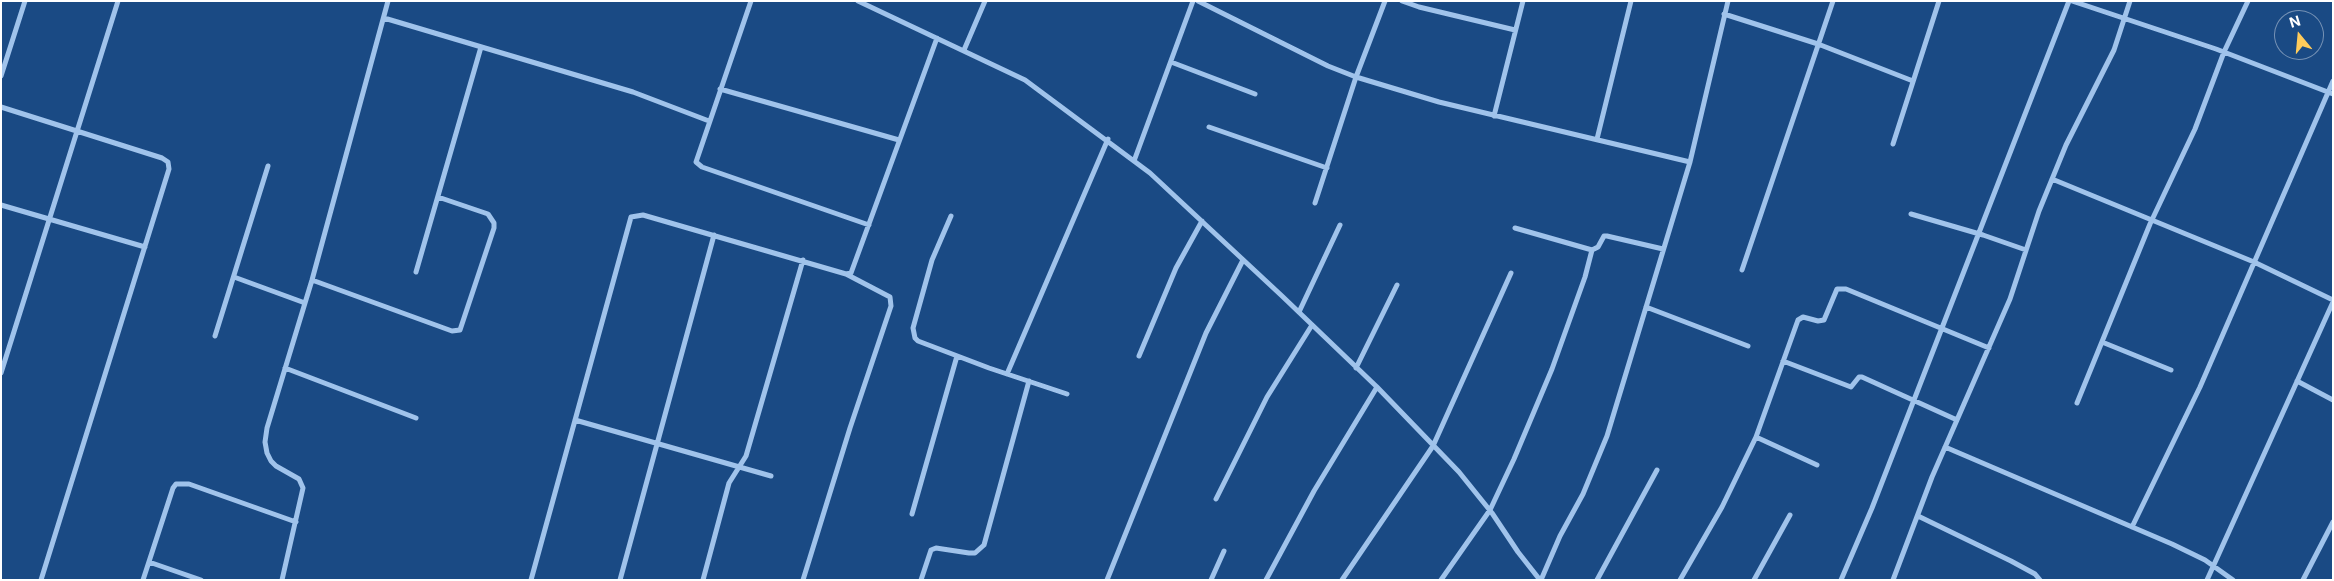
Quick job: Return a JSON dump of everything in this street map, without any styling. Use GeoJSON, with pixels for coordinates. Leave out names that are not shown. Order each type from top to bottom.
{"type":"FeatureCollection","features":[{"type":"Feature","properties":{"kind":"street"},"geometry":{"type":"LineString","coordinates":[[1,76],[25,1]]}},
{"type":"Feature","properties":{"kind":"street"},"geometry":{"type":"LineString","coordinates":[[1,373],[118,1]]}},
{"type":"Feature","properties":{"kind":"street"},"geometry":{"type":"LineString","coordinates":[[282,580],[303,488],[299,479],[276,466],[271,460],[267,453],[265,442],[267,428],[312,280],[388,1]]}},
{"type":"Feature","properties":{"kind":"street"},"geometry":{"type":"LineString","coordinates":[[751,1],[696,159],[698,165],[869,225]]}},
{"type":"Feature","properties":{"kind":"street"},"geometry":{"type":"LineString","coordinates":[[858,1],[1025,80],[1108,139],[1134,160],[1202,221],[1377,387],[1459,472],[1490,510],[1518,552],[1541,580],[1560,536],[1583,494],[1607,436],[1690,162],[1728,1]]}},
{"type":"Feature","properties":{"kind":"street"},"geometry":{"type":"LineString","coordinates":[[964,50],[985,1]]}},
{"type":"Feature","properties":{"kind":"street"},"geometry":{"type":"LineString","coordinates":[[1134,160],[1193,1]]}},
{"type":"Feature","properties":{"kind":"street"},"geometry":{"type":"LineString","coordinates":[[1198,1],[1356,78],[1494,116],[1690,162]]}},
{"type":"Feature","properties":{"kind":"street"},"geometry":{"type":"LineString","coordinates":[[1315,203],[1356,78],[1385,1]]}},
{"type":"Feature","properties":{"kind":"street"},"geometry":{"type":"LineString","coordinates":[[1402,1],[1419,7],[1515,30]]}},
{"type":"Feature","properties":{"kind":"street"},"geometry":{"type":"LineString","coordinates":[[1494,116],[1523,1]]}},
{"type":"Feature","properties":{"kind":"street"},"geometry":{"type":"LineString","coordinates":[[1597,139],[1631,1]]}},
{"type":"Feature","properties":{"kind":"street"},"geometry":{"type":"LineString","coordinates":[[1742,270],[1833,1]]}},
{"type":"Feature","properties":{"kind":"street"},"geometry":{"type":"LineString","coordinates":[[1892,144],[1939,1]]}},
{"type":"Feature","properties":{"kind":"street"},"geometry":{"type":"LineString","coordinates":[[1841,580],[1872,508],[2071,1],[2224,52],[2331,93]]}},
{"type":"Feature","properties":{"kind":"street"},"geometry":{"type":"LineString","coordinates":[[1893,580],[1945,447],[2010,299],[2052,179],[2076,122],[2114,50],[2130,1]]}},
{"type":"Feature","properties":{"kind":"street"},"geometry":{"type":"LineString","coordinates":[[2078,403],[2152,220],[2195,129],[2224,52],[2248,1]]}},
{"type":"Feature","properties":{"kind":"street"},"geometry":{"type":"LineString","coordinates":[[1724,14],[1818,44],[1913,81]]}},
{"type":"Feature","properties":{"kind":"street"},"geometry":{"type":"LineString","coordinates":[[384,18],[633,92],[709,121]]}},
{"type":"Feature","properties":{"kind":"street"},"geometry":{"type":"LineString","coordinates":[[846,274],[854,269],[937,38]]}},
{"type":"Feature","properties":{"kind":"street"},"geometry":{"type":"LineString","coordinates":[[416,272],[481,47]]}},
{"type":"Feature","properties":{"kind":"street"},"geometry":{"type":"LineString","coordinates":[[1171,62],[1256,94]]}},
{"type":"Feature","properties":{"kind":"street"},"geometry":{"type":"LineString","coordinates":[[2132,527],[2200,387],[2254,262],[2331,93],[2333,82]]}},
{"type":"Feature","properties":{"kind":"street"},"geometry":{"type":"LineString","coordinates":[[720,89],[899,140]]}},
{"type":"Feature","properties":{"kind":"street"},"geometry":{"type":"LineString","coordinates":[[1,107],[162,158],[168,162],[169,169],[41,580]]}},
{"type":"Feature","properties":{"kind":"street"},"geometry":{"type":"LineString","coordinates":[[1210,127],[1327,168]]}},
{"type":"Feature","properties":{"kind":"street"},"geometry":{"type":"LineString","coordinates":[[1007,374],[1108,139]]}},
{"type":"Feature","properties":{"kind":"street"},"geometry":{"type":"LineString","coordinates":[[215,336],[268,166]]}},
{"type":"Feature","properties":{"kind":"street"},"geometry":{"type":"LineString","coordinates":[[2052,179],[2254,262],[2333,301],[2208,580]]}},
{"type":"Feature","properties":{"kind":"street"},"geometry":{"type":"LineString","coordinates":[[312,280],[452,331],[460,330],[494,228],[494,223],[488,214],[438,197]]}},
{"type":"Feature","properties":{"kind":"street"},"geometry":{"type":"LineString","coordinates":[[1,205],[144,247]]}},
{"type":"Feature","properties":{"kind":"street"},"geometry":{"type":"LineString","coordinates":[[531,580],[631,217],[642,214],[846,274],[890,297],[891,306],[850,428],[803,580]]}},
{"type":"Feature","properties":{"kind":"street"},"geometry":{"type":"LineString","coordinates":[[1911,214],[2026,250]]}},
{"type":"Feature","properties":{"kind":"street"},"geometry":{"type":"LineString","coordinates":[[951,216],[932,260],[913,334],[918,342],[1067,394]]}},
{"type":"Feature","properties":{"kind":"street"},"geometry":{"type":"LineString","coordinates":[[1139,356],[1176,268],[1202,221]]}},
{"type":"Feature","properties":{"kind":"street"},"geometry":{"type":"LineString","coordinates":[[1299,312],[1340,225]]}},
{"type":"Feature","properties":{"kind":"street"},"geometry":{"type":"LineString","coordinates":[[1515,228],[1592,250]]}},
{"type":"Feature","properties":{"kind":"street"},"geometry":{"type":"LineString","coordinates":[[620,580],[714,235]]}},
{"type":"Feature","properties":{"kind":"street"},"geometry":{"type":"LineString","coordinates":[[1441,580],[1490,510],[1552,369],[1585,277],[1592,250],[1595,250],[1601,239],[1607,236],[1663,249]]}},
{"type":"Feature","properties":{"kind":"street"},"geometry":{"type":"LineString","coordinates":[[704,580],[729,484],[746,456],[803,260]]}},
{"type":"Feature","properties":{"kind":"street"},"geometry":{"type":"LineString","coordinates":[[1107,580],[1206,333],[1243,260]]}},
{"type":"Feature","properties":{"kind":"street"},"geometry":{"type":"LineString","coordinates":[[1342,580],[1434,446],[1511,273]]}},
{"type":"Feature","properties":{"kind":"street"},"geometry":{"type":"LineString","coordinates":[[234,276],[305,303]]}},
{"type":"Feature","properties":{"kind":"street"},"geometry":{"type":"LineString","coordinates":[[1356,368],[1397,285]]}},
{"type":"Feature","properties":{"kind":"street"},"geometry":{"type":"LineString","coordinates":[[1680,580],[1722,507],[1756,437],[1798,320],[1803,317],[1818,321],[1824,320],[1835,291],[1839,288],[1846,289],[1989,348]]}},
{"type":"Feature","properties":{"kind":"street"},"geometry":{"type":"LineString","coordinates":[[1646,307],[1748,346]]}},
{"type":"Feature","properties":{"kind":"street"},"geometry":{"type":"LineString","coordinates":[[1216,499],[1267,397],[1312,325]]}},
{"type":"Feature","properties":{"kind":"street"},"geometry":{"type":"LineString","coordinates":[[2102,342],[2171,370]]}},
{"type":"Feature","properties":{"kind":"street"},"geometry":{"type":"LineString","coordinates":[[912,514],[957,356]]}},
{"type":"Feature","properties":{"kind":"street"},"geometry":{"type":"LineString","coordinates":[[1783,361],[1851,387],[1862,376],[1957,420]]}},
{"type":"Feature","properties":{"kind":"street"},"geometry":{"type":"LineString","coordinates":[[285,368],[416,418]]}},
{"type":"Feature","properties":{"kind":"street"},"geometry":{"type":"LineString","coordinates":[[2297,380],[2333,400]]}},
{"type":"Feature","properties":{"kind":"street"},"geometry":{"type":"LineString","coordinates":[[921,580],[931,550],[936,548],[970,553],[980,550],[984,545],[1029,381]]}},
{"type":"Feature","properties":{"kind":"street"},"geometry":{"type":"LineString","coordinates":[[1266,580],[1314,491],[1377,387]]}},
{"type":"Feature","properties":{"kind":"street"},"geometry":{"type":"LineString","coordinates":[[575,420],[771,476]]}},
{"type":"Feature","properties":{"kind":"street"},"geometry":{"type":"LineString","coordinates":[[1756,437],[1818,465]]}},
{"type":"Feature","properties":{"kind":"street"},"geometry":{"type":"LineString","coordinates":[[1945,447],[2196,555],[2233,580]]}},
{"type":"Feature","properties":{"kind":"street"},"geometry":{"type":"LineString","coordinates":[[1598,580],[1657,470]]}},
{"type":"Feature","properties":{"kind":"street"},"geometry":{"type":"LineString","coordinates":[[143,580],[172,488],[176,484],[189,484],[296,522]]}},
{"type":"Feature","properties":{"kind":"street"},"geometry":{"type":"LineString","coordinates":[[1754,580],[1790,516]]}},
{"type":"Feature","properties":{"kind":"street"},"geometry":{"type":"LineString","coordinates":[[1918,516],[2035,574],[2040,580]]}},
{"type":"Feature","properties":{"kind":"street"},"geometry":{"type":"LineString","coordinates":[[2302,580],[2333,522]]}},
{"type":"Feature","properties":{"kind":"street"},"geometry":{"type":"LineString","coordinates":[[1211,580],[1224,550]]}},
{"type":"Feature","properties":{"kind":"street"},"geometry":{"type":"LineString","coordinates":[[149,562],[201,580]]}}]}
